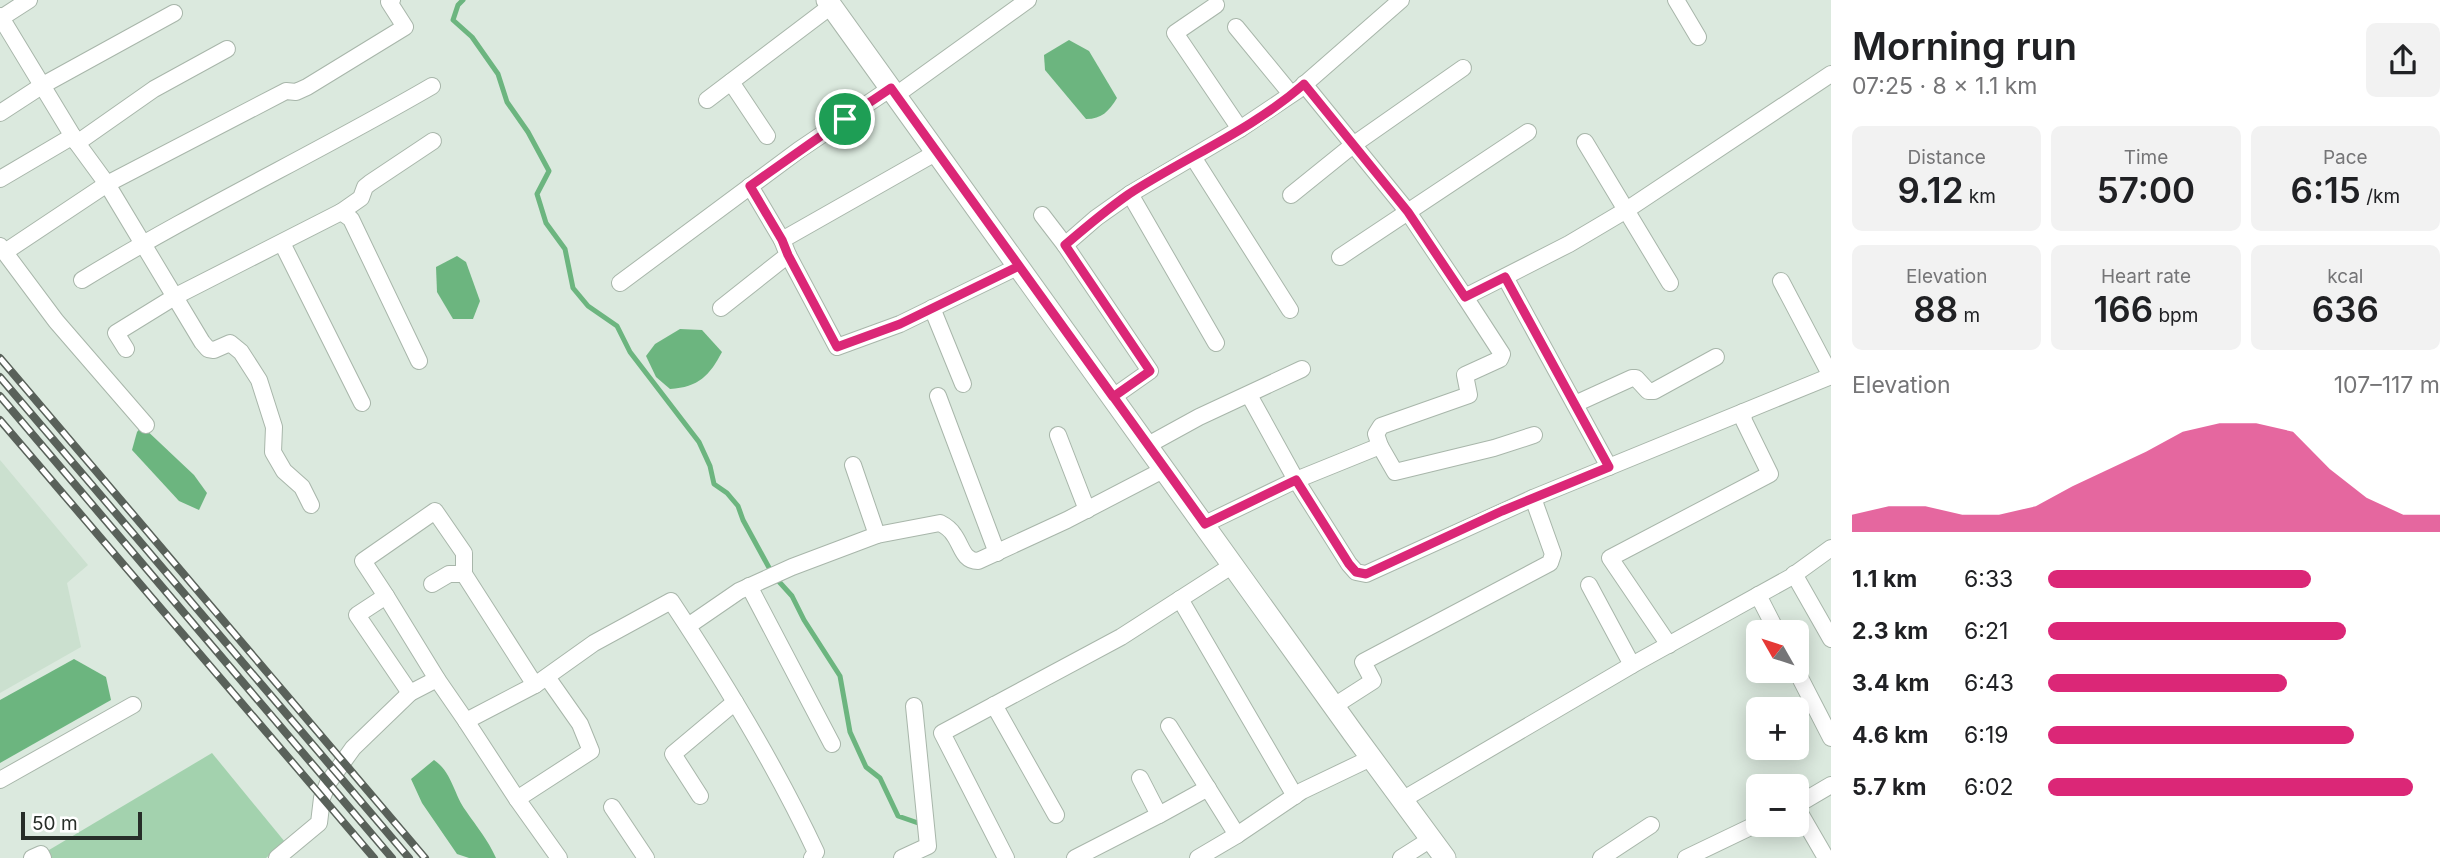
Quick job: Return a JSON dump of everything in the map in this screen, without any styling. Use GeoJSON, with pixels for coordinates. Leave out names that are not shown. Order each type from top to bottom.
{"type":"FeatureCollection","features":[{"type":"Feature","properties":{"kind":"street"},"geometry":{"type":"LineString","coordinates":[[29,0],[1,17],[208,349],[214,350],[230,344],[241,352],[259,380],[274,427],[273,452],[284,471],[302,488],[311,505]]}},
{"type":"Feature","properties":{"kind":"street"},"geometry":{"type":"LineString","coordinates":[[146,425],[56,321],[2,249],[107,184],[286,91],[296,92],[405,27],[389,2],[392,0]]}},
{"type":"Feature","properties":{"kind":"street"},"geometry":{"type":"LineString","coordinates":[[620,283],[750,186],[1028,0]]}},
{"type":"Feature","properties":{"kind":"street"},"geometry":{"type":"LineString","coordinates":[[1065,245],[1096,218],[1130,194],[1240,129],[1297,89],[1401,0]]}},
{"type":"Feature","properties":{"kind":"street"},"geometry":{"type":"LineString","coordinates":[[1676,0],[1698,37]]}},
{"type":"Feature","properties":{"kind":"street"},"geometry":{"type":"LineString","coordinates":[[707,100],[829,3],[1445,858]]}},
{"type":"Feature","properties":{"kind":"street"},"geometry":{"type":"LineString","coordinates":[[1216,5],[1175,33],[1240,129]]}},
{"type":"Feature","properties":{"kind":"street"},"geometry":{"type":"LineString","coordinates":[[0,113],[43,85],[174,13]]}},
{"type":"Feature","properties":{"kind":"street"},"geometry":{"type":"LineString","coordinates":[[1236,27],[1353,145],[1408,212],[1500,351],[1502,357],[1465,375],[1470,393],[1468,396],[1381,426],[1376,434],[1395,472],[1494,448],[1534,435]]}},
{"type":"Feature","properties":{"kind":"street"},"geometry":{"type":"LineString","coordinates":[[0,180],[227,49]]}},
{"type":"Feature","properties":{"kind":"street"},"geometry":{"type":"LineString","coordinates":[[1292,195],[1353,145],[1463,68]]}},
{"type":"Feature","properties":{"kind":"street"},"geometry":{"type":"LineString","coordinates":[[1465,297],[1569,244],[1628,209],[1831,74]]}},
{"type":"Feature","properties":{"kind":"street"},"geometry":{"type":"LineString","coordinates":[[731,82],[766,136]]}},
{"type":"Feature","properties":{"kind":"street"},"geometry":{"type":"LineString","coordinates":[[82,280],[143,243],[348,135],[432,86]]}},
{"type":"Feature","properties":{"kind":"street"},"geometry":{"type":"LineString","coordinates":[[1340,257],[1528,132]]}},
{"type":"Feature","properties":{"kind":"street"},"geometry":{"type":"LineString","coordinates":[[126,349],[116,333],[176,296],[341,212],[362,198],[368,185],[433,141]]}},
{"type":"Feature","properties":{"kind":"street"},"geometry":{"type":"LineString","coordinates":[[1585,142],[1628,209],[1670,283]]}},
{"type":"Feature","properties":{"kind":"street"},"geometry":{"type":"LineString","coordinates":[[721,308],[785,248],[937,152]]}},
{"type":"Feature","properties":{"kind":"street"},"geometry":{"type":"LineString","coordinates":[[1193,157],[1290,310]]}},
{"type":"Feature","properties":{"kind":"street"},"geometry":{"type":"LineString","coordinates":[[750,186],[837,347],[900,324],[1019,266]]}},
{"type":"Feature","properties":{"kind":"street"},"geometry":{"type":"LineString","coordinates":[[1130,194],[1216,343]]}},
{"type":"Feature","properties":{"kind":"street"},"geometry":{"type":"LineString","coordinates":[[341,212],[351,219],[419,361]]}},
{"type":"Feature","properties":{"kind":"street"},"geometry":{"type":"LineString","coordinates":[[1042,215],[1150,371],[1113,397]]}},
{"type":"Feature","properties":{"kind":"street"},"geometry":{"type":"LineString","coordinates":[[282,243],[362,403]]}},
{"type":"Feature","properties":{"kind":"street"},"geometry":{"type":"LineString","coordinates":[[1505,277],[1609,467]]}},
{"type":"Feature","properties":{"kind":"street"},"geometry":{"type":"LineString","coordinates":[[1249,395],[1296,480],[1349,564],[1356,572],[1366,574],[1533,498],[1831,376],[1781,282]]}},
{"type":"Feature","properties":{"kind":"street"},"geometry":{"type":"LineString","coordinates":[[932,309],[963,384]]}},
{"type":"Feature","properties":{"kind":"street"},"geometry":{"type":"LineString","coordinates":[[1575,404],[1632,377],[1648,391],[1654,391],[1716,357]]}},
{"type":"Feature","properties":{"kind":"street"},"geometry":{"type":"LineString","coordinates":[[1148,445],[1199,416],[1302,369]]}},
{"type":"Feature","properties":{"kind":"street"},"geometry":{"type":"LineString","coordinates":[[938,396],[997,553]]}},
{"type":"Feature","properties":{"kind":"street"},"geometry":{"type":"LineString","coordinates":[[1669,645],[1610,558],[1770,474],[1744,421],[1743,412]]}},
{"type":"Feature","properties":{"kind":"street"},"geometry":{"type":"LineString","coordinates":[[1058,435],[1087,510]]}},
{"type":"Feature","properties":{"kind":"street"},"geometry":{"type":"LineString","coordinates":[[1205,524],[1296,480],[1380,446]]}},
{"type":"Feature","properties":{"kind":"street"},"geometry":{"type":"LineString","coordinates":[[853,465],[877,535]]}},
{"type":"Feature","properties":{"kind":"street"},"geometry":{"type":"LineString","coordinates":[[688,626],[749,586],[792,566],[877,535],[940,523],[953,534],[966,557],[971,561],[978,561],[1087,510],[1165,469]]}},
{"type":"Feature","properties":{"kind":"street"},"geometry":{"type":"LineString","coordinates":[[1334,706],[1373,681],[1363,662],[1550,563],[1553,554],[1533,498]]}},
{"type":"Feature","properties":{"kind":"street"},"geometry":{"type":"LineString","coordinates":[[517,799],[592,751],[580,724],[541,681],[464,574],[464,553],[435,511],[363,561],[437,678],[517,799],[559,858]]}},
{"type":"Feature","properties":{"kind":"street"},"geometry":{"type":"LineString","coordinates":[[1402,800],[1794,574],[1831,548]]}},
{"type":"Feature","properties":{"kind":"street"},"geometry":{"type":"LineString","coordinates":[[1006,858],[942,733],[1121,637],[1233,565]]}},
{"type":"Feature","properties":{"kind":"street"},"geometry":{"type":"LineString","coordinates":[[432,584],[449,574],[464,574]]}},
{"type":"Feature","properties":{"kind":"street"},"geometry":{"type":"LineString","coordinates":[[1794,574],[1831,639]]}},
{"type":"Feature","properties":{"kind":"street"},"geometry":{"type":"LineString","coordinates":[[1589,585],[1632,665]]}},
{"type":"Feature","properties":{"kind":"street"},"geometry":{"type":"LineString","coordinates":[[749,586],[832,744]]}},
{"type":"Feature","properties":{"kind":"street"},"geometry":{"type":"LineString","coordinates":[[1758,595],[1770,620]]}},
{"type":"Feature","properties":{"kind":"street"},"geometry":{"type":"LineString","coordinates":[[386,596],[357,615],[411,693]]}},
{"type":"Feature","properties":{"kind":"street"},"geometry":{"type":"LineString","coordinates":[[1180,599],[1295,796]]}},
{"type":"Feature","properties":{"kind":"street"},"geometry":{"type":"LineString","coordinates":[[466,721],[541,681],[594,643],[671,601],[735,702],[790,797],[816,852],[812,858]]}},
{"type":"Feature","properties":{"kind":"street"},"geometry":{"type":"LineString","coordinates":[[277,858],[319,823],[322,797],[328,783],[348,755],[411,693],[437,678]]}},
{"type":"Feature","properties":{"kind":"street"},"geometry":{"type":"LineString","coordinates":[[1803,683],[1831,738]]}},
{"type":"Feature","properties":{"kind":"street"},"geometry":{"type":"LineString","coordinates":[[700,796],[673,754],[735,702]]}},
{"type":"Feature","properties":{"kind":"street"},"geometry":{"type":"LineString","coordinates":[[0,780],[133,705]]}},
{"type":"Feature","properties":{"kind":"street"},"geometry":{"type":"LineString","coordinates":[[994,705],[1056,815]]}},
{"type":"Feature","properties":{"kind":"street"},"geometry":{"type":"LineString","coordinates":[[902,858],[928,846],[915,706]]}},
{"type":"Feature","properties":{"kind":"street"},"geometry":{"type":"LineString","coordinates":[[1169,726],[1237,835]]}},
{"type":"Feature","properties":{"kind":"street"},"geometry":{"type":"LineString","coordinates":[[1198,858],[1295,796],[1371,758]]}},
{"type":"Feature","properties":{"kind":"street"},"geometry":{"type":"LineString","coordinates":[[1140,778],[1159,815]]}},
{"type":"Feature","properties":{"kind":"street"},"geometry":{"type":"LineString","coordinates":[[1809,799],[1831,785]]}},
{"type":"Feature","properties":{"kind":"street"},"geometry":{"type":"LineString","coordinates":[[1074,858],[1208,788]]}},
{"type":"Feature","properties":{"kind":"street"},"geometry":{"type":"LineString","coordinates":[[612,807],[646,858]]}},
{"type":"Feature","properties":{"kind":"street"},"geometry":{"type":"LineString","coordinates":[[1601,858],[1651,825]]}},
{"type":"Feature","properties":{"kind":"street"},"geometry":{"type":"LineString","coordinates":[[1809,828],[1826,858]]}},
{"type":"Feature","properties":{"kind":"street"},"geometry":{"type":"LineString","coordinates":[[1686,858],[1746,829]]}},
{"type":"Feature","properties":{"kind":"street"},"geometry":{"type":"LineString","coordinates":[[1401,858],[1432,839]]}},
{"type":"Feature","properties":{"kind":"street"},"geometry":{"type":"LineString","coordinates":[[32,858],[41,855],[43,858]]}},
{"type":"Feature","properties":{"kind":"shaded area"},"geometry":{"type":"Polygon","coordinates":[[[1069,40],[1089,51],[1117,98],[1108,110],[1096,118],[1086,119],[1045,70],[1044,55],[1069,40]]]}},
{"type":"Feature","properties":{"kind":"shaded area"},"geometry":{"type":"Polygon","coordinates":[[[457,256],[466,262],[480,301],[473,319],[453,319],[437,292],[436,267],[457,256]]]}},
{"type":"Feature","properties":{"kind":"shaded area"},"geometry":{"type":"Polygon","coordinates":[[[680,329],[702,330],[722,352],[702,379],[689,386],[670,389],[656,377],[646,356],[655,344],[680,329]]]}},
{"type":"Feature","properties":{"kind":"shaded area"},"geometry":{"type":"Polygon","coordinates":[[[142,426],[194,475],[207,493],[199,510],[179,501],[132,450],[137,432],[142,426]]]}},
{"type":"Feature","properties":{"kind":"shaded area"},"geometry":{"type":"Polygon","coordinates":[[[0,460],[88,565],[67,583],[81,647],[0,693],[0,460]]]}},
{"type":"Feature","properties":{"kind":"shaded area"},"geometry":{"type":"Polygon","coordinates":[[[74,659],[106,677],[111,700],[0,763],[0,700],[74,659]]]}},
{"type":"Feature","properties":{"kind":"shaded area"},"geometry":{"type":"Polygon","coordinates":[[[212,753],[285,842],[266,858],[47,858],[44,853],[212,753]]]}},
{"type":"Feature","properties":{"kind":"shaded area"},"geometry":{"type":"Polygon","coordinates":[[[434,760],[449,777],[462,805],[496,858],[469,858],[457,854],[422,803],[411,779],[434,760]]]}},
{"type":"Feature","properties":{"kind":"waterway"},"geometry":{"type":"LineString","coordinates":[[463,0],[458,5],[453,20],[472,37],[498,74],[507,102],[528,132],[549,171],[537,194],[546,223],[565,249],[573,288],[588,306],[617,326],[630,352],[699,442],[710,466],[714,484],[727,493],[738,506],[773,575],[792,596],[840,676],[850,732],[866,767],[880,778],[898,816],[921,824]]}},
{"type":"Feature","properties":{"kind":"railway"},"geometry":{"type":"LineString","coordinates":[[0,358],[425,858]]}},
{"type":"Feature","properties":{"kind":"railway"},"geometry":{"type":"LineString","coordinates":[[0,377],[409,858]]}},
{"type":"Feature","properties":{"kind":"railway"},"geometry":{"type":"LineString","coordinates":[[0,396],[392,858]]}},
{"type":"Feature","properties":{"kind":"railway"},"geometry":{"type":"LineString","coordinates":[[0,420],[374,858]]}},
{"type":"Feature","properties":{"kind":"route"},"geometry":{"type":"LineString","coordinates":[[845,119],[750,186],[782,240],[837,347],[900,324],[1019,266],[1113,397],[1150,371],[1065,245],[1096,218],[1130,194],[1240,129],[1304,84],[1408,212],[1465,297],[1505,277],[1609,467],[1502,511],[1366,574],[1356,572],[1349,564],[1296,480],[1205,524],[1165,469],[1066,331],[891,88],[845,119]]}}]}
